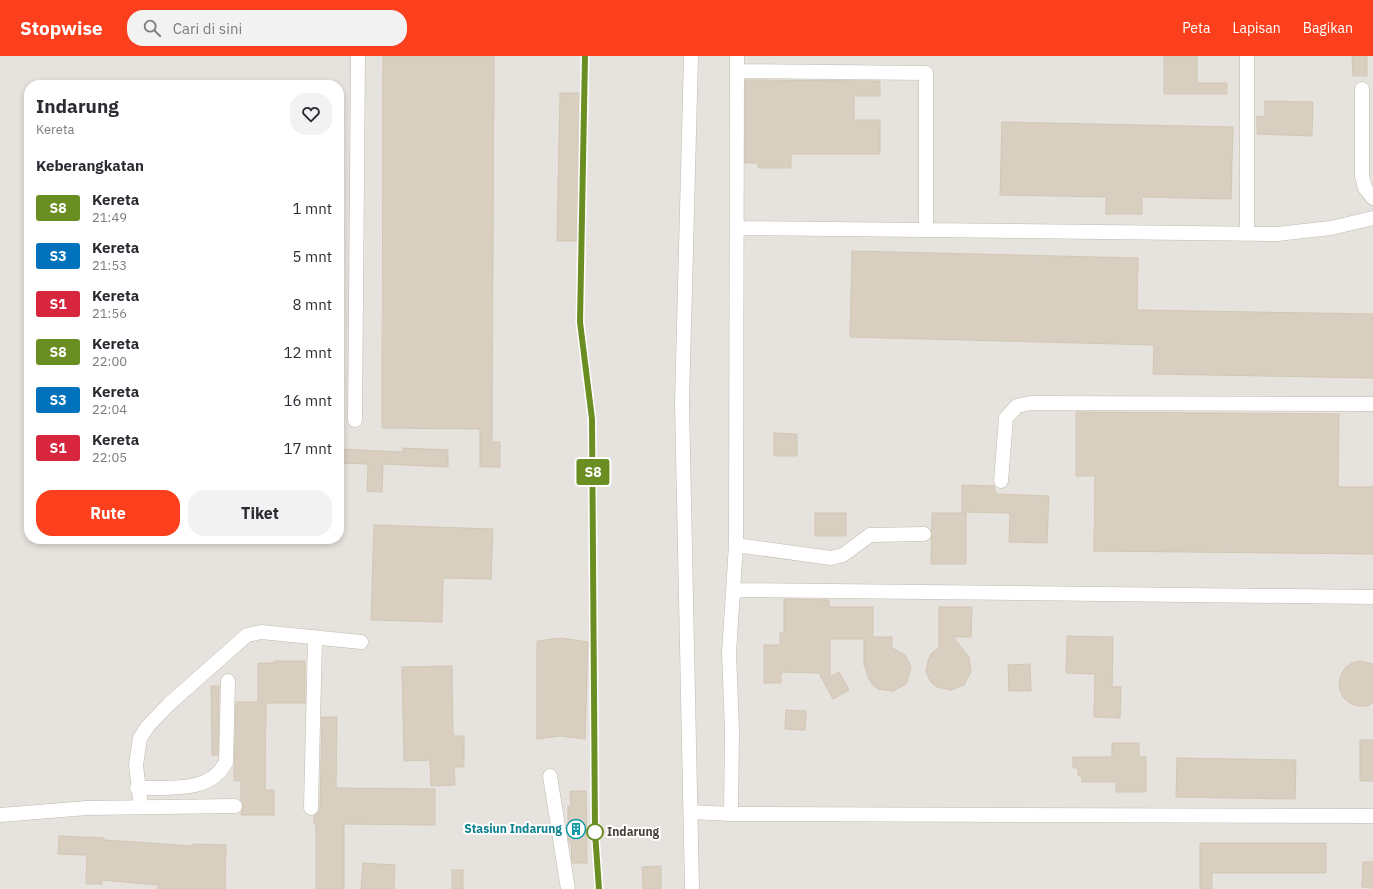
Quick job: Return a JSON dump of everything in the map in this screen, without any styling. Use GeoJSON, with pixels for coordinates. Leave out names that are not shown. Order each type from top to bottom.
{"type":"FeatureCollection","features":[{"type":"Feature","properties":{"kind":"lane"},"geometry":{"type":"LineString","coordinates":[[355,420],[358,56]]}},
{"type":"Feature","properties":{"kind":"lane"},"geometry":{"type":"LineString","coordinates":[[691,56],[682,403],[692,889]]}},
{"type":"Feature","properties":{"kind":"lane"},"geometry":{"type":"LineString","coordinates":[[731,814],[732,730],[729,652],[736,545],[738,228],[737,56]]}},
{"type":"Feature","properties":{"kind":"lane"},"geometry":{"type":"LineString","coordinates":[[1247,56],[1248,234]]}},
{"type":"Feature","properties":{"kind":"lane"},"geometry":{"type":"LineString","coordinates":[[737,71],[926,73],[926,230]]}},
{"type":"Feature","properties":{"kind":"lane"},"geometry":{"type":"LineString","coordinates":[[1362,89],[1362,176],[1365,188],[1373,198]]}},
{"type":"Feature","properties":{"kind":"lane"},"geometry":{"type":"LineString","coordinates":[[738,228],[1277,234],[1331,228],[1373,218]]}},
{"type":"Feature","properties":{"kind":"lane"},"geometry":{"type":"LineString","coordinates":[[1001,481],[1006,418],[1017,406],[1031,403],[1373,404]]}},
{"type":"Feature","properties":{"kind":"lane"},"geometry":{"type":"LineString","coordinates":[[736,545],[831,558],[843,556],[870,535],[924,534]]}},
{"type":"Feature","properties":{"kind":"lane"},"geometry":{"type":"LineString","coordinates":[[734,590],[1373,597]]}},
{"type":"Feature","properties":{"kind":"lane"},"geometry":{"type":"LineString","coordinates":[[140,807],[136,765],[140,738],[148,726],[169,704],[247,636],[261,632],[361,642]]}},
{"type":"Feature","properties":{"kind":"lane"},"geometry":{"type":"LineString","coordinates":[[311,808],[315,637]]}},
{"type":"Feature","properties":{"kind":"lane"},"geometry":{"type":"LineString","coordinates":[[137,788],[193,786],[205,783],[222,772],[226,762],[228,681]]}},
{"type":"Feature","properties":{"kind":"lane"},"geometry":{"type":"LineString","coordinates":[[550,776],[568,889]]}},
{"type":"Feature","properties":{"kind":"lane"},"geometry":{"type":"LineString","coordinates":[[0,815],[87,808],[235,806]]}},
{"type":"Feature","properties":{"kind":"lane"},"geometry":{"type":"LineString","coordinates":[[691,812],[731,814],[1373,816]]}},
{"type":"Feature","properties":{"kind":"shaded area"},"geometry":{"type":"Polygon","coordinates":[[[0,56],[1373,56],[1373,889],[0,889],[0,56]]]}},
{"type":"Feature","properties":{"kind":"building"},"geometry":{"type":"Polygon","coordinates":[[[383,56],[494,56],[492,442],[500,442],[500,467],[480,467],[480,429],[382,428],[383,56]]]}},
{"type":"Feature","properties":{"kind":"building"},"geometry":{"type":"Polygon","coordinates":[[[1164,56],[1197,56],[1197,83],[1227,83],[1227,94],[1164,94],[1164,56]]]}},
{"type":"Feature","properties":{"kind":"building"},"geometry":{"type":"Polygon","coordinates":[[[1352,56],[1367,56],[1367,76],[1353,76],[1352,56]]]}},
{"type":"Feature","properties":{"kind":"building"},"geometry":{"type":"Polygon","coordinates":[[[745,80],[880,81],[880,96],[854,96],[854,120],[880,120],[880,154],[791,154],[791,168],[758,168],[758,163],[745,163],[745,80]]]}},
{"type":"Feature","properties":{"kind":"building"},"geometry":{"type":"Polygon","coordinates":[[[560,93],[582,93],[580,241],[557,241],[560,93]]]}},
{"type":"Feature","properties":{"kind":"building"},"geometry":{"type":"Polygon","coordinates":[[[1265,101],[1313,102],[1312,136],[1257,134],[1257,116],[1265,117],[1265,101]]]}},
{"type":"Feature","properties":{"kind":"building"},"geometry":{"type":"Polygon","coordinates":[[[1002,122],[1233,127],[1231,199],[1142,197],[1142,214],[1106,214],[1106,197],[1000,195],[1002,122]]]}},
{"type":"Feature","properties":{"kind":"building"},"geometry":{"type":"Polygon","coordinates":[[[852,251],[1138,258],[1137,310],[1373,314],[1373,378],[1153,374],[1154,345],[850,337],[852,251]]]}},
{"type":"Feature","properties":{"kind":"building"},"geometry":{"type":"Polygon","coordinates":[[[1076,412],[1339,414],[1338,487],[1373,487],[1373,554],[1094,551],[1095,476],[1076,476],[1076,412]]]}},
{"type":"Feature","properties":{"kind":"building"},"geometry":{"type":"Polygon","coordinates":[[[774,433],[797,434],[797,456],[774,456],[774,433]]]}},
{"type":"Feature","properties":{"kind":"building"},"geometry":{"type":"Polygon","coordinates":[[[403,448],[448,450],[448,467],[383,464],[382,492],[367,491],[368,464],[344,463],[344,449],[403,452],[403,448]]]}},
{"type":"Feature","properties":{"kind":"building"},"geometry":{"type":"Polygon","coordinates":[[[962,485],[994,486],[996,494],[1049,496],[1047,543],[1009,542],[1010,513],[962,512],[962,485]]]}},
{"type":"Feature","properties":{"kind":"building"},"geometry":{"type":"Polygon","coordinates":[[[815,513],[846,513],[846,536],[815,536],[815,513]]]}},
{"type":"Feature","properties":{"kind":"building"},"geometry":{"type":"Polygon","coordinates":[[[932,513],[966,513],[966,564],[931,564],[932,513]]]}},
{"type":"Feature","properties":{"kind":"building"},"geometry":{"type":"Polygon","coordinates":[[[374,525],[493,529],[491,579],[443,578],[442,622],[371,620],[374,525]]]}},
{"type":"Feature","properties":{"kind":"building"},"geometry":{"type":"Polygon","coordinates":[[[784,599],[829,600],[829,607],[873,607],[873,637],[892,637],[892,648],[905,655],[911,669],[906,684],[893,691],[878,689],[872,684],[864,666],[864,639],[830,639],[830,677],[839,672],[849,690],[833,699],[819,673],[781,672],[781,683],[764,683],[764,645],[780,645],[780,633],[784,633],[784,599]]]}},
{"type":"Feature","properties":{"kind":"building"},"geometry":{"type":"Polygon","coordinates":[[[939,607],[972,607],[971,637],[953,637],[969,657],[971,672],[964,685],[951,690],[937,687],[931,682],[926,672],[931,654],[939,647],[939,607]]]}},
{"type":"Feature","properties":{"kind":"building"},"geometry":{"type":"Polygon","coordinates":[[[1067,636],[1113,637],[1112,687],[1121,687],[1120,718],[1094,717],[1095,674],[1066,673],[1067,636]]]}},
{"type":"Feature","properties":{"kind":"building"},"geometry":{"type":"Polygon","coordinates":[[[561,638],[588,642],[585,739],[560,736],[537,739],[537,641],[561,638]]]}},
{"type":"Feature","properties":{"kind":"building"},"geometry":{"type":"Polygon","coordinates":[[[274,661],[305,661],[305,703],[266,703],[265,790],[274,790],[274,815],[241,815],[243,806],[241,801],[241,781],[234,781],[236,702],[258,702],[258,663],[274,663],[274,661]]]}},
{"type":"Feature","properties":{"kind":"building"},"geometry":{"type":"Polygon","coordinates":[[[1360,661],[1373,664],[1373,703],[1367,706],[1351,704],[1344,698],[1340,691],[1339,683],[1345,668],[1352,663],[1360,661]]]}},
{"type":"Feature","properties":{"kind":"building"},"geometry":{"type":"Polygon","coordinates":[[[1030,664],[1031,691],[1009,691],[1008,665],[1030,664]]]}},
{"type":"Feature","properties":{"kind":"building"},"geometry":{"type":"Polygon","coordinates":[[[452,666],[453,736],[464,736],[464,767],[454,767],[455,785],[431,786],[430,760],[404,761],[402,667],[452,666]]]}},
{"type":"Feature","properties":{"kind":"building"},"geometry":{"type":"Polygon","coordinates":[[[211,686],[219,686],[218,755],[212,755],[211,686]]]}},
{"type":"Feature","properties":{"kind":"building"},"geometry":{"type":"Polygon","coordinates":[[[786,710],[806,711],[805,730],[785,729],[786,710]]]}},
{"type":"Feature","properties":{"kind":"building"},"geometry":{"type":"Polygon","coordinates":[[[322,717],[337,717],[336,788],[435,789],[435,825],[344,824],[344,889],[316,889],[316,824],[314,824],[314,816],[318,813],[320,808],[322,717]]]}},
{"type":"Feature","properties":{"kind":"building"},"geometry":{"type":"Polygon","coordinates":[[[1360,740],[1373,740],[1373,781],[1360,781],[1360,740]]]}},
{"type":"Feature","properties":{"kind":"building"},"geometry":{"type":"Polygon","coordinates":[[[1112,743],[1139,743],[1139,757],[1146,757],[1146,792],[1116,792],[1116,782],[1082,782],[1082,776],[1078,776],[1078,768],[1073,768],[1073,757],[1112,757],[1112,743]]]}},
{"type":"Feature","properties":{"kind":"building"},"geometry":{"type":"Polygon","coordinates":[[[1177,758],[1296,760],[1295,799],[1176,797],[1177,758]]]}},
{"type":"Feature","properties":{"kind":"building","name":"Stasiun Indarung"},"geometry":{"type":"Polygon","coordinates":[[[570,791],[586,791],[587,863],[572,863],[571,842],[569,842],[568,837],[568,806],[571,806],[570,791]]]}},
{"type":"Feature","properties":{"kind":"building"},"geometry":{"type":"Polygon","coordinates":[[[59,836],[104,838],[104,840],[193,846],[193,844],[226,845],[225,889],[158,889],[158,885],[102,880],[102,884],[86,884],[87,855],[58,854],[59,836]]]}},
{"type":"Feature","properties":{"kind":"building"},"geometry":{"type":"Polygon","coordinates":[[[1200,843],[1326,843],[1326,873],[1212,873],[1212,889],[1200,889],[1200,843]]]}},
{"type":"Feature","properties":{"kind":"building"},"geometry":{"type":"Polygon","coordinates":[[[1363,862],[1373,862],[1373,888],[1362,887],[1363,862]]]}},
{"type":"Feature","properties":{"kind":"building"},"geometry":{"type":"Polygon","coordinates":[[[363,863],[395,865],[394,889],[361,889],[363,863]]]}},
{"type":"Feature","properties":{"kind":"building"},"geometry":{"type":"Polygon","coordinates":[[[661,866],[661,889],[643,889],[642,867],[661,866]]]}},
{"type":"Feature","properties":{"kind":"building"},"geometry":{"type":"Polygon","coordinates":[[[452,870],[463,870],[463,889],[452,889],[452,870]]]}},
{"type":"Feature","properties":{"kind":"railway"},"geometry":{"type":"LineString","coordinates":[[585,56],[580,322],[592,419],[595,832],[598,889]]}},
{"type":"Feature","properties":{"kind":"train","name":"S8"},"geometry":{"type":"LineString","coordinates":[[585,56],[580,322],[592,419],[595,832],[599,889]]}},
{"type":"Feature","properties":{"kind":"place","name":"Stasiun Indarung"},"geometry":{"type":"Point","coordinates":[576,829]}},
{"type":"Feature","properties":{"kind":"place","name":"Indarung"},"geometry":{"type":"Point","coordinates":[595,832]}}]}
